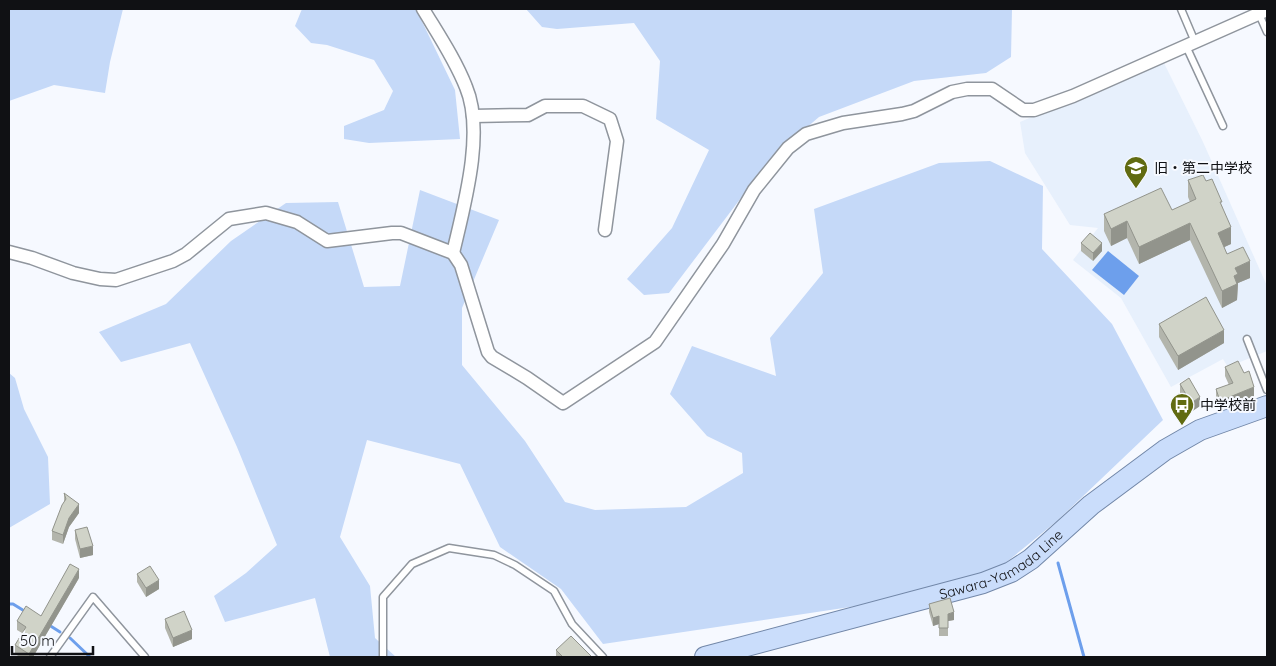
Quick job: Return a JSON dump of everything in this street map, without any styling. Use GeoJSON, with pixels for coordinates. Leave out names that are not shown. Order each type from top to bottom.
{"type":"FeatureCollection","features":[{"type":"Feature","properties":{"kind":"main road","name":"Sawara-Yamada Line"},"geometry":{"type":"LineString","coordinates":[[705,657],[983,583],[1011,572],[1032,559],[1091,505],[1166,450],[1200,430],[1267,406]]}},
{"type":"Feature","properties":{"kind":"street"},"geometry":{"type":"LineString","coordinates":[[423,9],[452,57],[466,88],[473,116],[470,170],[453,253]]}},
{"type":"Feature","properties":{"kind":"street"},"geometry":{"type":"LineString","coordinates":[[9,252],[73,273],[100,279],[116,280],[173,261],[186,254],[229,219],[266,213],[297,222],[327,241],[401,233],[453,253],[461,265],[488,352],[492,357],[563,403],[656,342],[723,244],[754,190],[788,148],[806,134],[843,123],[914,111],[952,92],[967,89],[992,89],[1023,110],[1034,110],[1073,96],[1263,12]]}},
{"type":"Feature","properties":{"kind":"street"},"geometry":{"type":"LineString","coordinates":[[473,116],[528,115],[545,106],[582,106],[610,119],[617,141],[606,230]]}},
{"type":"Feature","properties":{"kind":"lane"},"geometry":{"type":"LineString","coordinates":[[1181,9],[1191,44],[1223,126]]}},
{"type":"Feature","properties":{"kind":"lane"},"geometry":{"type":"LineString","coordinates":[[1263,12],[1267,32]]}},
{"type":"Feature","properties":{"kind":"lane"},"geometry":{"type":"LineString","coordinates":[[1247,339],[1267,390]]}},
{"type":"Feature","properties":{"kind":"lane"},"geometry":{"type":"LineString","coordinates":[[383,657],[383,597],[412,564],[449,548],[494,555],[516,565],[554,591],[572,624],[603,657]]}},
{"type":"Feature","properties":{"kind":"lane"},"geometry":{"type":"LineString","coordinates":[[50,657],[93,597],[145,657]]}},
{"type":"Feature","properties":{"kind":"shaded area"},"geometry":{"type":"Polygon","coordinates":[[[9,9],[123,9],[110,62],[105,93],[54,85],[9,101],[9,9]]]}},
{"type":"Feature","properties":{"kind":"shaded area"},"geometry":{"type":"Polygon","coordinates":[[[302,9],[416,9],[455,90],[460,139],[369,143],[344,139],[344,126],[384,110],[393,91],[374,60],[327,45],[311,43],[295,26],[302,9]]]}},
{"type":"Feature","properties":{"kind":"shaded area"},"geometry":{"type":"Polygon","coordinates":[[[526,9],[1012,9],[1011,57],[986,73],[914,81],[819,117],[772,157],[669,293],[644,295],[627,279],[672,228],[709,150],[656,119],[660,61],[634,23],[557,29],[542,27],[526,9]]]}},
{"type":"Feature","properties":{"kind":"shaded area","name":"旧・第二中学校"},"geometry":{"type":"Polygon","coordinates":[[[1163,61],[1203,142],[1267,286],[1267,351],[1228,367],[1223,359],[1171,387],[1121,298],[1073,260],[1098,228],[1070,225],[1025,153],[1020,122],[1163,61]]]}},
{"type":"Feature","properties":{"kind":"shaded area"},"geometry":{"type":"Polygon","coordinates":[[[990,161],[1043,186],[1042,249],[1112,324],[1163,420],[1057,521],[998,569],[890,601],[603,644],[561,589],[500,547],[460,464],[367,440],[340,537],[370,586],[375,638],[396,657],[330,657],[315,598],[225,622],[214,596],[246,573],[277,545],[237,447],[190,343],[121,362],[99,332],[166,304],[231,241],[286,203],[338,202],[364,287],[400,286],[420,190],[499,220],[462,308],[462,365],[525,441],[565,502],[595,510],[686,507],[743,473],[742,453],[707,436],[670,394],[692,346],[776,376],[770,338],[823,273],[814,209],[939,163],[990,161]]]}},
{"type":"Feature","properties":{"kind":"shaded area"},"geometry":{"type":"Polygon","coordinates":[[[9,373],[15,378],[24,409],[48,457],[50,504],[9,528],[9,373]]]}},
{"type":"Feature","properties":{"kind":"water"},"geometry":{"type":"Polygon","coordinates":[[[1108,251],[1139,276],[1124,295],[1092,270],[1108,251]]]}},
{"type":"Feature","properties":{"kind":"building"},"geometry":{"type":"Polygon","coordinates":[[[1203,175],[1206,181],[1212,179],[1231,227],[1218,233],[1227,254],[1243,247],[1250,261],[1235,268],[1238,274],[1234,276],[1237,284],[1222,291],[1190,223],[1139,247],[1127,221],[1111,229],[1104,214],[1161,188],[1172,210],[1196,199],[1188,180],[1203,175]]]}},
{"type":"Feature","properties":{"kind":"building"},"geometry":{"type":"Polygon","coordinates":[[[1090,233],[1102,243],[1093,253],[1081,243],[1090,233]]]}},
{"type":"Feature","properties":{"kind":"building"},"geometry":{"type":"Polygon","coordinates":[[[1206,297],[1224,330],[1178,356],[1159,324],[1206,297]]]}},
{"type":"Feature","properties":{"kind":"building"},"geometry":{"type":"Polygon","coordinates":[[[1238,361],[1244,373],[1249,371],[1254,387],[1220,401],[1216,389],[1233,383],[1225,367],[1238,361]]]}},
{"type":"Feature","properties":{"kind":"building"},"geometry":{"type":"Polygon","coordinates":[[[1189,378],[1200,397],[1191,403],[1180,384],[1189,378]]]}},
{"type":"Feature","properties":{"kind":"building"},"geometry":{"type":"Polygon","coordinates":[[[64,493],[79,504],[69,518],[63,535],[52,531],[66,499],[64,493]]]}},
{"type":"Feature","properties":{"kind":"building"},"geometry":{"type":"Polygon","coordinates":[[[87,527],[93,546],[80,549],[75,530],[87,527]]]}},
{"type":"Feature","properties":{"kind":"building"},"geometry":{"type":"Polygon","coordinates":[[[70,564],[79,569],[29,654],[15,645],[26,627],[17,621],[26,606],[41,616],[70,564]]]}},
{"type":"Feature","properties":{"kind":"building"},"geometry":{"type":"Polygon","coordinates":[[[150,566],[159,580],[146,588],[137,574],[150,566]]]}},
{"type":"Feature","properties":{"kind":"building"},"geometry":{"type":"Polygon","coordinates":[[[950,598],[954,612],[948,614],[948,628],[939,628],[939,616],[933,618],[929,604],[950,598]]]}},
{"type":"Feature","properties":{"kind":"building"},"geometry":{"type":"Polygon","coordinates":[[[184,611],[192,630],[173,638],[165,619],[184,611]]]}},
{"type":"Feature","properties":{"kind":"building"},"geometry":{"type":"Polygon","coordinates":[[[571,636],[592,657],[563,657],[556,650],[571,636]]]}},
{"type":"Feature","properties":{"kind":"waterway"},"geometry":{"type":"LineString","coordinates":[[1058,563],[1084,657]]}},
{"type":"Feature","properties":{"kind":"waterway"},"geometry":{"type":"LineString","coordinates":[[9,604],[13,604],[26,612]]}},
{"type":"Feature","properties":{"kind":"waterway"},"geometry":{"type":"LineString","coordinates":[[49,625],[60,632]]}},
{"type":"Feature","properties":{"kind":"waterway"},"geometry":{"type":"LineString","coordinates":[[70,638],[90,657]]}},
{"type":"Feature","properties":{"kind":"place","name":"旧・第二中学校"},"geometry":{"type":"Point","coordinates":[1136,189]}},
{"type":"Feature","properties":{"kind":"place","name":"中学校前"},"geometry":{"type":"Point","coordinates":[1182,426]}}]}
